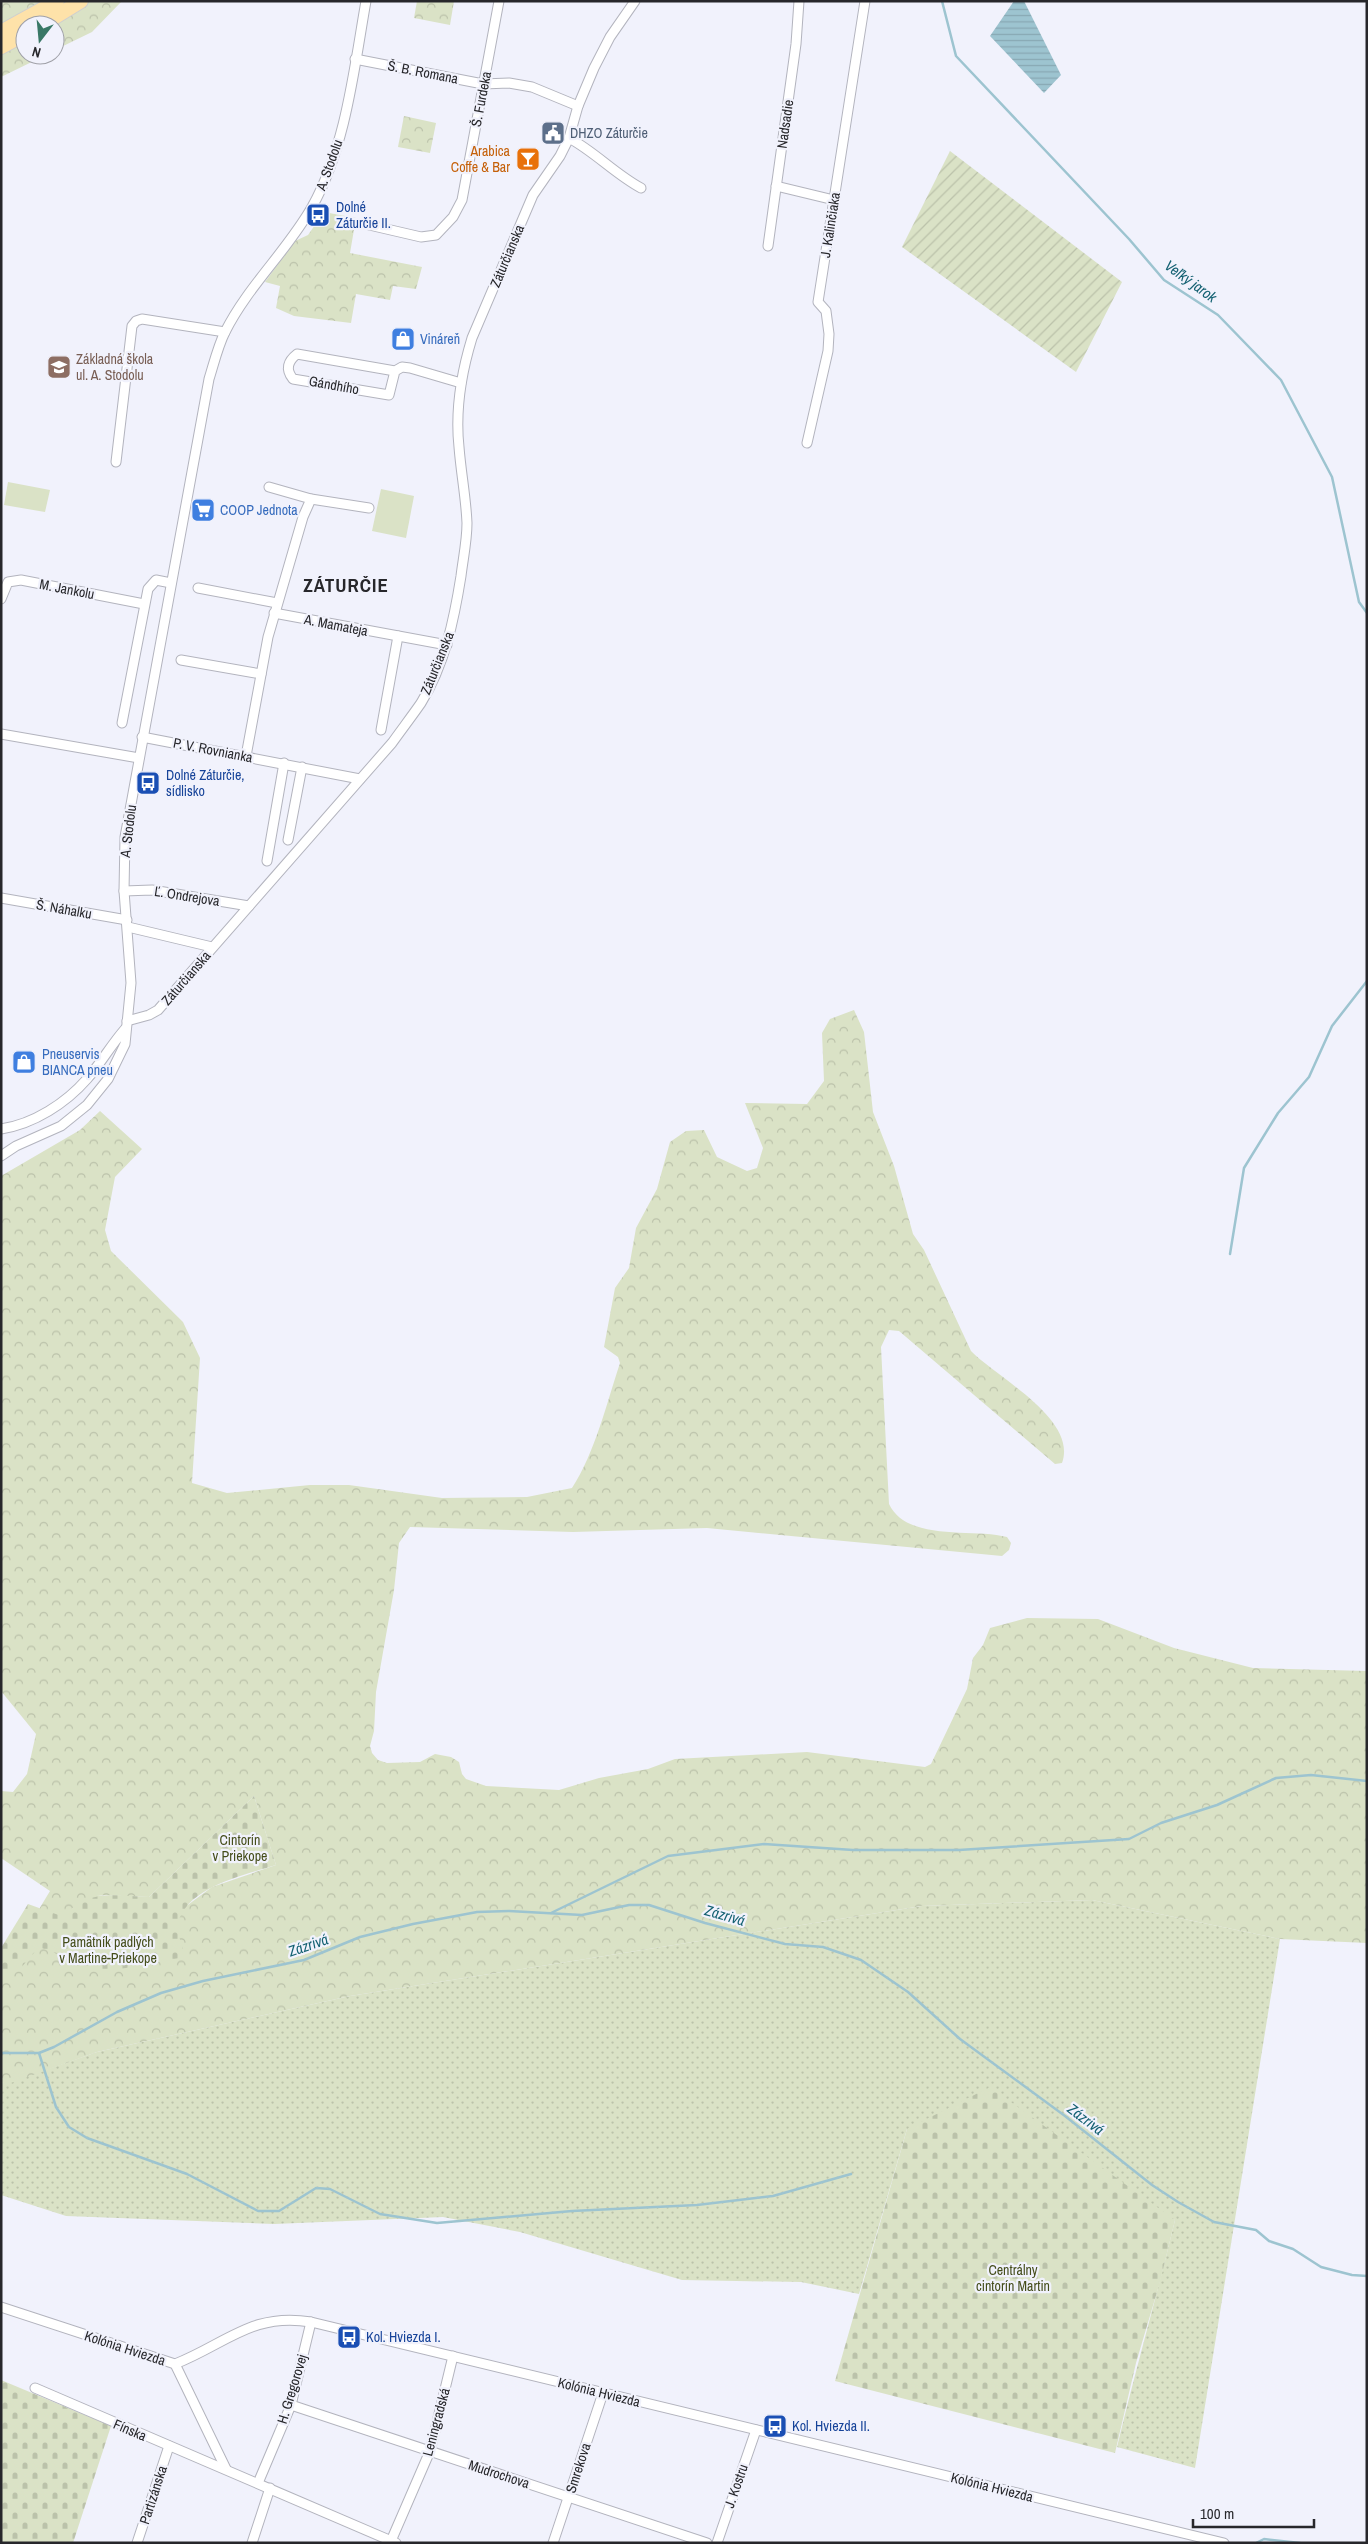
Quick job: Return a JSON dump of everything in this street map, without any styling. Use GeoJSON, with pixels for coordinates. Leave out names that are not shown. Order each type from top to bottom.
{"type":"FeatureCollection","features":[{"type":"Feature","properties":{"kind":"main road"},"geometry":{"type":"LineString","coordinates":[[1,32],[57,1]]}},
{"type":"Feature","properties":{"kind":"main road"},"geometry":{"type":"LineString","coordinates":[[58,15],[80,1]]}},
{"type":"Feature","properties":{"kind":"main road"},"geometry":{"type":"LineString","coordinates":[[1,47],[15,39]]}},
{"type":"Feature","properties":{"kind":"street","name":"A. Stodolu"},"geometry":{"type":"LineString","coordinates":[[126,1025],[131,982],[124,891],[125,837],[206,395],[225,332],[249,293],[305,218],[324,184],[338,142],[366,1]]}},
{"type":"Feature","properties":{"kind":"street","name":"Š. Furdeka"},"geometry":{"type":"LineString","coordinates":[[365,224],[428,236],[436,235],[453,217],[462,200],[499,1]]}},
{"type":"Feature","properties":{"kind":"street","name":"Záturčianska"},"geometry":{"type":"LineString","coordinates":[[126,1025],[158,1010],[392,743],[422,701],[447,645],[454,618],[467,525],[458,446],[460,383],[472,338],[530,201],[560,156],[569,138],[578,106],[610,37],[635,1]]}},
{"type":"Feature","properties":{"kind":"street","name":"Nadsadie"},"geometry":{"type":"LineString","coordinates":[[768,246],[796,44],[799,1]]}},
{"type":"Feature","properties":{"kind":"street","name":"J. Kalinčiaka"},"geometry":{"type":"LineString","coordinates":[[807,443],[828,350],[829,321],[826,311],[818,302],[865,1]]}},
{"type":"Feature","properties":{"kind":"street","name":"Š. B. Romana"},"geometry":{"type":"LineString","coordinates":[[355,59],[483,84],[509,83],[532,87],[578,106]]}},
{"type":"Feature","properties":{"kind":"street"},"geometry":{"type":"LineString","coordinates":[[569,138],[585,148],[623,179],[641,188]]}},
{"type":"Feature","properties":{"kind":"street"},"geometry":{"type":"LineString","coordinates":[[776,186],[834,200]]}},
{"type":"Feature","properties":{"kind":"street"},"geometry":{"type":"LineString","coordinates":[[116,462],[132,326],[136,321],[142,319],[225,332]]}},
{"type":"Feature","properties":{"kind":"street","name":"Gándhího"},"geometry":{"type":"LineString","coordinates":[[395,371],[389,395],[293,379],[288,373],[288,366],[290,359],[297,354],[395,371],[402,367],[410,368],[460,383]]}},
{"type":"Feature","properties":{"kind":"street"},"geometry":{"type":"LineString","coordinates":[[269,488],[311,498],[369,508]]}},
{"type":"Feature","properties":{"kind":"street"},"geometry":{"type":"LineString","coordinates":[[246,756],[274,613],[303,517],[311,498]]}},
{"type":"Feature","properties":{"kind":"street","name":"M. Jankolu"},"geometry":{"type":"LineString","coordinates":[[1,599],[8,582],[21,580],[144,604]]}},
{"type":"Feature","properties":{"kind":"street"},"geometry":{"type":"LineString","coordinates":[[122,723],[148,589],[156,580],[171,583]]}},
{"type":"Feature","properties":{"kind":"street"},"geometry":{"type":"LineString","coordinates":[[198,588],[277,603]]}},
{"type":"Feature","properties":{"kind":"street","name":"A. Mamateja"},"geometry":{"type":"LineString","coordinates":[[274,613],[447,645]]}},
{"type":"Feature","properties":{"kind":"street"},"geometry":{"type":"LineString","coordinates":[[381,730],[398,636]]}},
{"type":"Feature","properties":{"kind":"street"},"geometry":{"type":"LineString","coordinates":[[181,660],[261,674]]}},
{"type":"Feature","properties":{"kind":"street"},"geometry":{"type":"LineString","coordinates":[[1,734],[139,758]]}},
{"type":"Feature","properties":{"kind":"street","name":"P. V. Rovnianka"},"geometry":{"type":"LineString","coordinates":[[142,737],[302,766],[360,779]]}},
{"type":"Feature","properties":{"kind":"street"},"geometry":{"type":"LineString","coordinates":[[266,861],[284,763]]}},
{"type":"Feature","properties":{"kind":"street"},"geometry":{"type":"LineString","coordinates":[[288,840],[302,766]]}},
{"type":"Feature","properties":{"kind":"street","name":"Ľ. Ondrejova"},"geometry":{"type":"LineString","coordinates":[[124,891],[152,890],[249,906]]}},
{"type":"Feature","properties":{"kind":"street","name":"Š. Náhalku"},"geometry":{"type":"LineString","coordinates":[[1,898],[127,924],[212,947]]}},
{"type":"Feature","properties":{"kind":"street"},"geometry":{"type":"LineString","coordinates":[[1,1129],[43,1114],[64,1101],[88,1078],[126,1025]]}},
{"type":"Feature","properties":{"kind":"street"},"geometry":{"type":"LineString","coordinates":[[1,1150],[16,1146],[61,1126],[97,1095],[117,1064],[125,1044],[126,1025]]}},
{"type":"Feature","properties":{"kind":"street"},"geometry":{"type":"LineString","coordinates":[[1,1156],[16,1146]]}},
{"type":"Feature","properties":{"kind":"street","name":"Kolónia Hviezda"},"geometry":{"type":"LineString","coordinates":[[1,2307],[175,2364],[267,2321],[291,2318],[1202,2540],[1224,2543]]}},
{"type":"Feature","properties":{"kind":"street","name":"H. Gregorovej"},"geometry":{"type":"LineString","coordinates":[[258,2482],[291,2405],[311,2322]]}},
{"type":"Feature","properties":{"kind":"street","name":"Leningradská"},"geometry":{"type":"LineString","coordinates":[[389,2541],[430,2451],[453,2356]]}},
{"type":"Feature","properties":{"kind":"street"},"geometry":{"type":"LineString","coordinates":[[175,2364],[226,2469]]}},
{"type":"Feature","properties":{"kind":"street","name":"Fínska"},"geometry":{"type":"LineString","coordinates":[[34,2388],[258,2482],[389,2541]]}},
{"type":"Feature","properties":{"kind":"street","name":"Smrekova"},"geometry":{"type":"LineString","coordinates":[[553,2543],[602,2393]]}},
{"type":"Feature","properties":{"kind":"street","name":"Mudrochova"},"geometry":{"type":"LineString","coordinates":[[291,2405],[706,2543]]}},
{"type":"Feature","properties":{"kind":"street","name":"J. Kostru"},"geometry":{"type":"LineString","coordinates":[[717,2543],[756,2430]]}},
{"type":"Feature","properties":{"kind":"street","name":"Partizánska"},"geometry":{"type":"LineString","coordinates":[[137,2543],[169,2446]]}},
{"type":"Feature","properties":{"kind":"street"},"geometry":{"type":"LineString","coordinates":[[252,2543],[270,2488]]}},
{"type":"Feature","properties":{"kind":"green space"},"geometry":{"type":"Polygon","coordinates":[[[1,1],[122,1],[92,32],[65,45],[65,15],[15,15],[15,65],[26,65],[1,77],[1,1]]]}},
{"type":"Feature","properties":{"kind":"green space"},"geometry":{"type":"Polygon","coordinates":[[[417,1],[454,1],[450,25],[414,18],[417,1]]]}},
{"type":"Feature","properties":{"kind":"green space"},"geometry":{"type":"Polygon","coordinates":[[[404,116],[436,123],[430,153],[398,147],[404,116]]]}},
{"type":"Feature","properties":{"kind":"green space"},"geometry":{"type":"Polygon","coordinates":[[[950,151],[1122,282],[1076,372],[902,247],[950,151]]]}},
{"type":"Feature","properties":{"kind":"green space"},"geometry":{"type":"Polygon","coordinates":[[[324,212],[356,218],[350,253],[422,267],[416,289],[393,286],[390,300],[356,294],[351,323],[294,316],[276,308],[280,286],[265,282],[295,241],[308,235],[324,212]]]}},
{"type":"Feature","properties":{"kind":"green space"},"geometry":{"type":"Polygon","coordinates":[[[8,482],[50,490],[45,512],[4,505],[8,482]]]}},
{"type":"Feature","properties":{"kind":"green space"},"geometry":{"type":"Polygon","coordinates":[[[381,489],[414,496],[406,538],[372,531],[381,489]]]}},
{"type":"Feature","properties":{"kind":"green space","name":"Pamätník padlých v Martine-Priekope"},"geometry":{"type":"Polygon","coordinates":[[[854,1010],[864,1032],[873,1112],[894,1166],[913,1234],[924,1250],[971,1351],[1032,1400],[1047,1415],[1058,1431],[1064,1447],[1062,1463],[1055,1464],[899,1331],[889,1330],[881,1347],[889,1504],[898,1516],[910,1524],[925,1529],[1007,1537],[1011,1543],[1009,1550],[1002,1556],[707,1528],[573,1532],[410,1527],[399,1543],[394,1590],[376,1692],[374,1731],[370,1746],[372,1753],[378,1760],[387,1763],[420,1762],[435,1754],[451,1757],[459,1762],[462,1774],[466,1779],[486,1786],[559,1790],[599,1778],[648,1769],[675,1759],[807,1752],[925,1767],[931,1764],[967,1689],[973,1658],[983,1645],[990,1628],[1027,1618],[1098,1619],[1174,1648],[1253,1668],[1367,1671],[1367,1943],[1280,1939],[1092,1900],[922,1906],[350,1996],[97,2052],[5,2085],[1,2083],[1,1964],[6,1964],[50,1891],[1,1858],[1,1791],[13,1792],[27,1774],[36,1734],[1,1691],[1,1176],[80,1130],[100,1111],[142,1149],[115,1177],[105,1230],[111,1251],[183,1322],[200,1358],[192,1483],[227,1493],[310,1485],[349,1485],[442,1498],[527,1497],[572,1488],[594,1443],[620,1363],[618,1357],[604,1347],[615,1288],[629,1268],[636,1228],[657,1189],[670,1142],[686,1131],[704,1130],[717,1157],[747,1171],[757,1168],[763,1148],[745,1103],[807,1104],[824,1081],[822,1033],[830,1019],[854,1010]],[[254,1796],[149,1897],[97,1895],[185,1907],[212,1887],[276,1865],[254,1796]]]}},
{"type":"Feature","properties":{"kind":"green space"},"geometry":{"type":"Polygon","coordinates":[[[254,1796],[276,1865],[219,1884],[193,1900],[184,1911],[178,1923],[185,1957],[104,1972],[39,1947],[19,1970],[1,1976],[1,1948],[28,1904],[64,1917],[73,1908],[92,1898],[114,1895],[149,1897],[254,1796]]]}},
{"type":"Feature","properties":{"kind":"green space"},"geometry":{"type":"Polygon","coordinates":[[[1092,1900],[1280,1939],[1195,2468],[1117,2447],[1175,2220],[907,2129],[859,2294],[801,2282],[682,2280],[520,2232],[443,2217],[274,2224],[66,2216],[1,2195],[1,2083],[5,2084],[97,2052],[350,1996],[922,1906],[1092,1900]]]}},
{"type":"Feature","properties":{"kind":"green space","name":"Centrálny cintorín Martin"},"geometry":{"type":"Polygon","coordinates":[[[990,2087],[1175,2220],[1160,2282],[1136,2363],[1115,2453],[835,2381],[907,2129],[990,2087]]]}},
{"type":"Feature","properties":{"kind":"green space"},"geometry":{"type":"Polygon","coordinates":[[[1,2380],[111,2426],[73,2543],[1,2543],[1,2380]]]}},
{"type":"Feature","properties":{"kind":"water"},"geometry":{"type":"Polygon","coordinates":[[[1014,1],[1024,1],[1061,75],[1044,93],[990,36],[1014,1]]]}},
{"type":"Feature","properties":{"kind":"waterway","name":"Veľký jarok"},"geometry":{"type":"LineString","coordinates":[[942,1],[956,56],[1129,239],[1164,280],[1218,315],[1281,380],[1332,477],[1359,602],[1367,613]]}},
{"type":"Feature","properties":{"kind":"waterway"},"geometry":{"type":"LineString","coordinates":[[1230,1254],[1244,1168],[1278,1113],[1309,1077],[1332,1026],[1367,981]]}},
{"type":"Feature","properties":{"kind":"waterway"},"geometry":{"type":"LineString","coordinates":[[551,1913],[668,1856],[764,1844],[853,1850],[959,1850],[1129,1839],[1161,1823],[1217,1805],[1276,1778],[1311,1775],[1367,1781]]}},
{"type":"Feature","properties":{"kind":"waterway","name":"Zázrivá"},"geometry":{"type":"LineString","coordinates":[[1,2053],[39,2053],[54,2047],[117,2012],[161,1993],[203,1981],[304,1960],[360,1937],[413,1924],[477,1912],[509,1911],[582,1915],[629,1905],[649,1905],[705,1923],[785,1944],[823,1947],[861,1960],[908,1992],[960,2039],[1065,2116],[1152,2185],[1178,2202],[1214,2222],[1256,2230],[1269,2241],[1293,2249],[1321,2267],[1352,2275],[1367,2276]]}},
{"type":"Feature","properties":{"kind":"waterway"},"geometry":{"type":"LineString","coordinates":[[39,2053],[56,2107],[69,2127],[87,2138],[187,2174],[258,2211],[279,2211],[316,2188],[330,2189],[380,2214],[437,2223],[572,2211],[697,2205],[773,2196],[851,2174]]}},
{"type":"Feature","properties":{"kind":"waterway"},"geometry":{"type":"LineString","coordinates":[[1256,2543],[1264,2539],[1300,2543]]}},
{"type":"Feature","properties":{"kind":"place","name":"DHZO Záturčie"},"geometry":{"type":"Point","coordinates":[553,133]}},
{"type":"Feature","properties":{"kind":"place","name":"Arabica Coffe & Bar"},"geometry":{"type":"Point","coordinates":[528,159]}},
{"type":"Feature","properties":{"kind":"place","name":"Dolné Záturčie II."},"geometry":{"type":"Point","coordinates":[318,215]}},
{"type":"Feature","properties":{"kind":"place","name":"Vináreň"},"geometry":{"type":"Point","coordinates":[403,339]}},
{"type":"Feature","properties":{"kind":"place","name":"Základná škola ul. A. Stodolu"},"geometry":{"type":"Point","coordinates":[59,367]}},
{"type":"Feature","properties":{"kind":"place","name":"COOP Jednota"},"geometry":{"type":"Point","coordinates":[203,510]}},
{"type":"Feature","properties":{"kind":"place","name":"Dolné Záturčie, sídlisko"},"geometry":{"type":"Point","coordinates":[148,783]}},
{"type":"Feature","properties":{"kind":"place","name":"Pneuservis BIANCA pneu"},"geometry":{"type":"Point","coordinates":[24,1062]}},
{"type":"Feature","properties":{"kind":"place","name":"Kol. Hviezda I."},"geometry":{"type":"Point","coordinates":[349,2337]}},
{"type":"Feature","properties":{"kind":"place","name":"Kol. Hviezda II."},"geometry":{"type":"Point","coordinates":[775,2426]}},
{"type":"Feature","properties":{"kind":"district","name":"ZÁTURČIE"},"geometry":{"type":"Point","coordinates":[346,585]}},
{"type":"Feature","properties":{"kind":"park label","name":"Cintorín v Priekope"},"geometry":{"type":"Point","coordinates":[240,1848]}}]}
